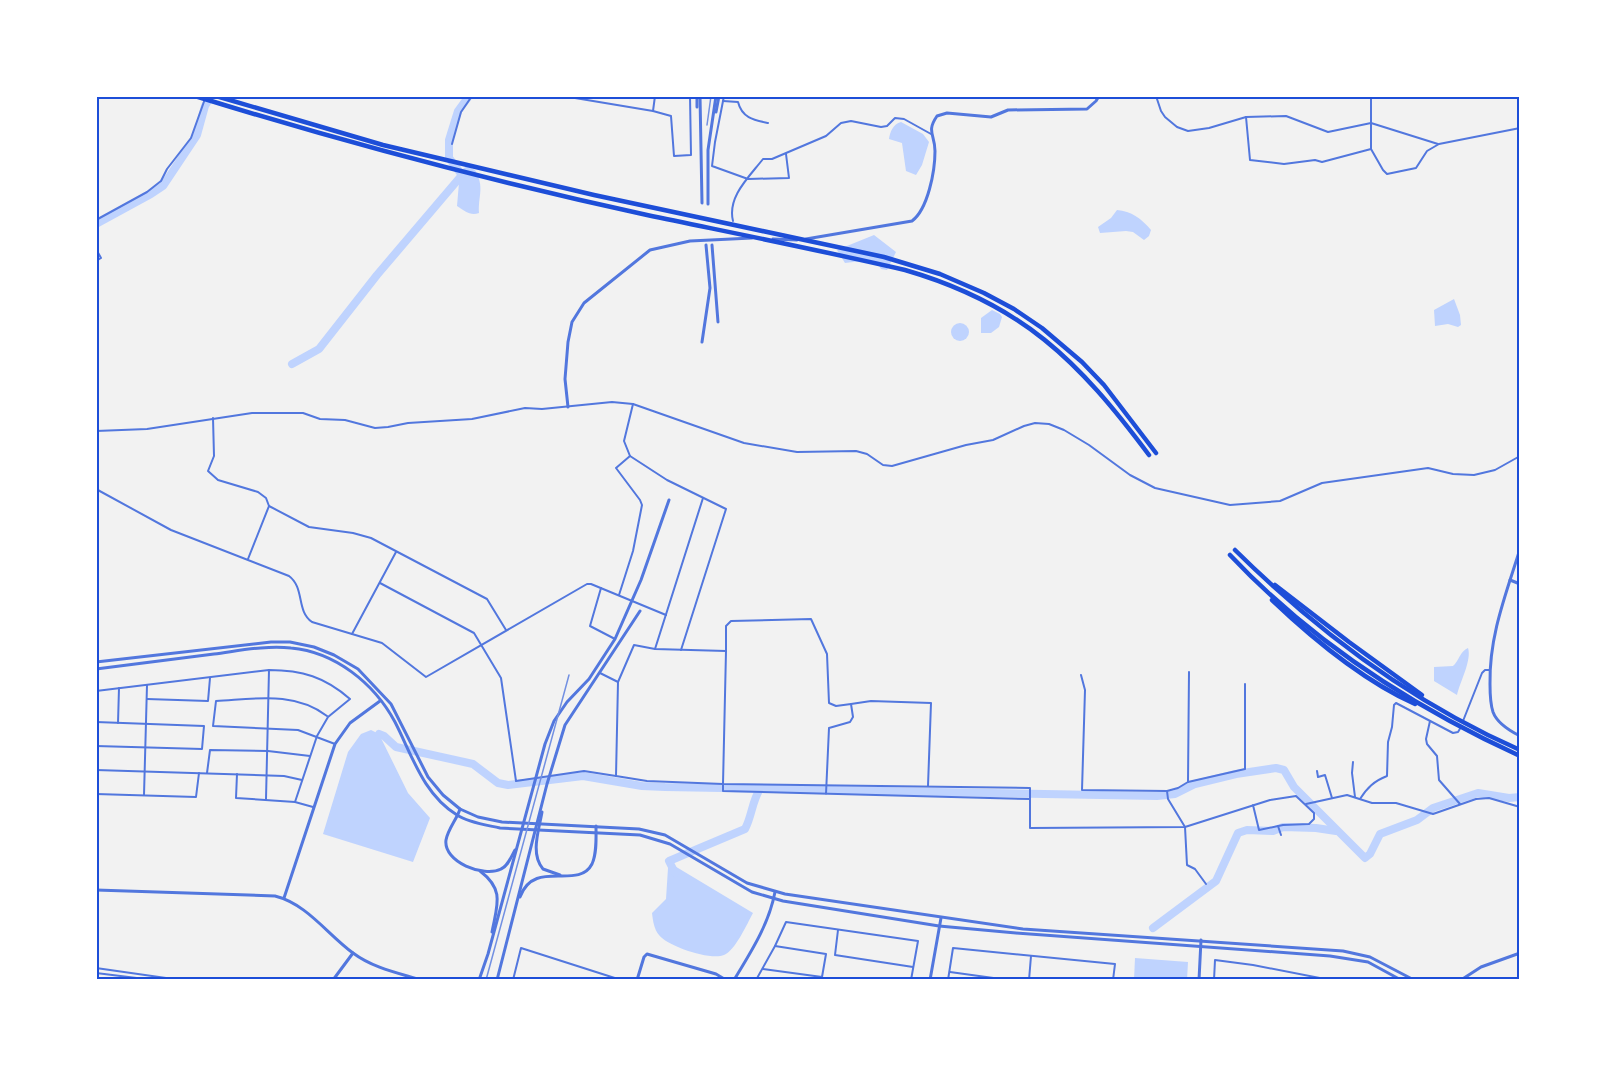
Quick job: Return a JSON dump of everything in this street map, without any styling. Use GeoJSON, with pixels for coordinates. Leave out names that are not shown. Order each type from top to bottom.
{"type":"FeatureCollection","features":[{"type":"Feature","properties":{"kind":"highway"},"geometry":{"type":"LineString","coordinates":[[195,96],[431,163],[884,257],[924,268],[984,293],[1014,309],[1042,328],[1082,362],[1104,385],[1156,453]]}},
{"type":"Feature","properties":{"kind":"highway"},"geometry":{"type":"LineString","coordinates":[[216,96],[383,145],[433,156],[520,181],[730,232],[922,274],[982,298],[1038,333],[1091,382],[1149,455]]}},
{"type":"Feature","properties":{"kind":"highway"},"geometry":{"type":"LineString","coordinates":[[1235,550],[1301,612],[1365,660],[1430,703],[1520,753]]}},
{"type":"Feature","properties":{"kind":"highway"},"geometry":{"type":"LineString","coordinates":[[1230,555],[1305,631],[1386,689],[1520,753]]}},
{"type":"Feature","properties":{"kind":"highway"},"geometry":{"type":"LineString","coordinates":[[1248,562],[1334,631],[1446,714],[1520,753]]}},
{"type":"Feature","properties":{"kind":"highway"},"geometry":{"type":"LineString","coordinates":[[1242,568],[1317,633],[1398,690],[1463,729],[1520,753]]}},
{"type":"Feature","properties":{"kind":"highway"},"geometry":{"type":"LineString","coordinates":[[1520,632],[1520,637]]}},
{"type":"Feature","properties":{"kind":"street"},"geometry":{"type":"LineString","coordinates":[[96,220],[147,192],[162,181],[167,169],[191,138],[206,96]]}},
{"type":"Feature","properties":{"kind":"street"},"geometry":{"type":"LineString","coordinates":[[452,144],[461,112],[472,96]]}},
{"type":"Feature","properties":{"kind":"street"},"geometry":{"type":"LineString","coordinates":[[563,96],[580,97],[671,116],[674,156],[691,155],[690,96]]}},
{"type":"Feature","properties":{"kind":"street"},"geometry":{"type":"LineString","coordinates":[[653,111],[655,96]]}},
{"type":"Feature","properties":{"kind":"street"},"geometry":{"type":"LineString","coordinates":[[698,96],[702,203]]}},
{"type":"Feature","properties":{"kind":"street"},"geometry":{"type":"LineString","coordinates":[[708,204],[707,169],[718,96]]}},
{"type":"Feature","properties":{"kind":"street"},"geometry":{"type":"LineString","coordinates":[[724,96],[712,166],[748,178],[789,178],[786,153]]}},
{"type":"Feature","properties":{"kind":"street"},"geometry":{"type":"LineString","coordinates":[[568,407],[565,379],[568,342],[577,312],[584,303],[650,250],[690,241],[735,238],[797,240],[912,221],[924,209],[935,166],[935,147],[931,134],[932,124],[937,116],[947,113],[991,117],[1008,110],[1087,109],[1099,96]]}},
{"type":"Feature","properties":{"kind":"street"},"geometry":{"type":"LineString","coordinates":[[1156,96],[1161,111],[1166,117],[1177,127],[1188,131],[1209,128],[1246,117],[1286,116],[1328,132],[1371,123],[1439,144]]}},
{"type":"Feature","properties":{"kind":"street"},"geometry":{"type":"LineString","coordinates":[[1371,96],[1371,148],[1383,170],[1388,174],[1416,168],[1427,151],[1439,144],[1520,128]]}},
{"type":"Feature","properties":{"kind":"street"},"geometry":{"type":"LineString","coordinates":[[723,101],[738,102],[740,110],[748,118],[768,123]]}},
{"type":"Feature","properties":{"kind":"street"},"geometry":{"type":"LineString","coordinates":[[1246,117],[1250,160],[1284,164],[1315,160],[1322,162],[1371,148]]}},
{"type":"Feature","properties":{"kind":"street"},"geometry":{"type":"LineString","coordinates":[[733,221],[730,210],[735,196],[763,159],[772,159],[826,136],[841,123],[851,121],[881,127],[886,126],[895,118],[904,119],[931,134]]}},
{"type":"Feature","properties":{"kind":"street"},"geometry":{"type":"LineString","coordinates":[[702,342],[710,288],[706,245]]}},
{"type":"Feature","properties":{"kind":"street"},"geometry":{"type":"LineString","coordinates":[[712,245],[718,322]]}},
{"type":"Feature","properties":{"kind":"street"},"geometry":{"type":"LineString","coordinates":[[96,249],[101,258],[96,261]]}},
{"type":"Feature","properties":{"kind":"street"},"geometry":{"type":"LineString","coordinates":[[96,431],[147,429],[252,413],[303,413],[320,419],[345,420],[375,428],[408,423],[472,419],[525,408],[568,407],[612,402],[633,404],[744,443],[797,452],[856,451],[867,454],[883,465],[892,466],[966,445],[993,440],[1035,423],[1049,424],[1065,430],[1130,475],[1155,489],[1230,505],[1280,501],[1322,483],[1428,468],[1453,474],[1474,475],[1495,470],[1520,456]]}},
{"type":"Feature","properties":{"kind":"street"},"geometry":{"type":"LineString","coordinates":[[633,404],[624,441],[630,456],[667,480],[726,509],[681,650]]}},
{"type":"Feature","properties":{"kind":"street"},"geometry":{"type":"LineString","coordinates":[[213,418],[214,456],[208,471],[210,475],[218,480],[258,492],[266,498],[269,506],[309,527],[353,532],[371,538],[487,599],[506,630]]}},
{"type":"Feature","properties":{"kind":"street"},"geometry":{"type":"LineString","coordinates":[[620,596],[633,551],[642,505],[616,468],[630,456]]}},
{"type":"Feature","properties":{"kind":"street"},"geometry":{"type":"LineString","coordinates":[[96,489],[171,530],[289,576],[299,587],[303,613],[306,618],[312,622],[382,643],[426,677],[587,584],[666,615]]}},
{"type":"Feature","properties":{"kind":"street"},"geometry":{"type":"LineString","coordinates":[[655,649],[704,498]]}},
{"type":"Feature","properties":{"kind":"street"},"geometry":{"type":"LineString","coordinates":[[479,980],[545,744],[561,711],[589,679],[615,639],[641,580],[669,500]]}},
{"type":"Feature","properties":{"kind":"street"},"geometry":{"type":"LineString","coordinates":[[248,559],[269,506]]}},
{"type":"Feature","properties":{"kind":"street"},"geometry":{"type":"LineString","coordinates":[[1520,549],[1501,603],[1494,632],[1490,670],[1493,712],[1498,721],[1520,736]]}},
{"type":"Feature","properties":{"kind":"street"},"geometry":{"type":"LineString","coordinates":[[352,634],[396,552]]}},
{"type":"Feature","properties":{"kind":"street"},"geometry":{"type":"LineString","coordinates":[[1510,580],[1520,584]]}},
{"type":"Feature","properties":{"kind":"street"},"geometry":{"type":"LineString","coordinates":[[380,583],[474,633],[482,644],[501,678],[516,781],[584,771],[646,781],[723,784],[1030,788],[1030,828],[1185,827],[1253,805],[1270,800],[1296,796],[1314,813],[1314,819],[1309,824],[1259,830],[1253,805]]}},
{"type":"Feature","properties":{"kind":"street"},"geometry":{"type":"LineString","coordinates":[[601,588],[590,626],[615,639]]}},
{"type":"Feature","properties":{"kind":"street"},"geometry":{"type":"LineString","coordinates":[[497,980],[548,784],[568,717],[640,611]]}},
{"type":"Feature","properties":{"kind":"street"},"geometry":{"type":"LineString","coordinates":[[928,786],[931,703],[871,701],[836,706],[829,703],[827,654],[811,619],[731,621],[726,626],[723,790],[1030,798]]}},
{"type":"Feature","properties":{"kind":"street"},"geometry":{"type":"LineString","coordinates":[[96,662],[271,642],[314,646],[358,669],[386,697],[428,777],[443,795],[460,809],[478,817],[502,822],[639,829],[665,835],[747,883],[775,892],[1023,929],[1343,951],[1370,957],[1414,980]]}},
{"type":"Feature","properties":{"kind":"street"},"geometry":{"type":"LineString","coordinates":[[616,776],[618,682],[634,645],[655,649],[726,651]]}},
{"type":"Feature","properties":{"kind":"street"},"geometry":{"type":"LineString","coordinates":[[96,669],[242,650],[290,648],[316,653],[336,660],[353,673],[380,701],[394,721],[416,769],[436,798],[458,816],[500,828],[640,835],[670,844],[752,892],[774,898],[939,926],[1201,948],[1330,956],[1368,962],[1401,980]]}},
{"type":"Feature","properties":{"kind":"street"},"geometry":{"type":"LineString","coordinates":[[266,799],[270,670]]}},
{"type":"Feature","properties":{"kind":"street"},"geometry":{"type":"LineString","coordinates":[[96,691],[270,670],[293,670],[336,687],[350,699],[328,717],[317,736],[295,801]]}},
{"type":"Feature","properties":{"kind":"street"},"geometry":{"type":"LineString","coordinates":[[1463,721],[1482,673],[1490,670]]}},
{"type":"Feature","properties":{"kind":"street"},"geometry":{"type":"LineString","coordinates":[[1188,782],[1189,672]]}},
{"type":"Feature","properties":{"kind":"street"},"geometry":{"type":"LineString","coordinates":[[600,673],[618,682]]}},
{"type":"Feature","properties":{"kind":"street"},"geometry":{"type":"LineString","coordinates":[[1082,675],[1084,690],[1083,790],[1167,791],[1188,782],[1245,769],[1245,684]]}},
{"type":"Feature","properties":{"kind":"street"},"geometry":{"type":"LineString","coordinates":[[147,699],[208,701],[210,677]]}},
{"type":"Feature","properties":{"kind":"street"},"geometry":{"type":"LineString","coordinates":[[144,795],[147,684]]}},
{"type":"Feature","properties":{"kind":"street"},"geometry":{"type":"LineString","coordinates":[[118,688],[118,723]]}},
{"type":"Feature","properties":{"kind":"street"},"geometry":{"type":"LineString","coordinates":[[284,898],[334,744],[350,723],[386,697]]}},
{"type":"Feature","properties":{"kind":"street"},"geometry":{"type":"LineString","coordinates":[[328,717],[305,703],[290,699],[216,701],[213,726],[298,730],[334,744]]}},
{"type":"Feature","properties":{"kind":"street"},"geometry":{"type":"LineString","coordinates":[[1360,799],[1367,788],[1378,779],[1387,776],[1388,742],[1396,703],[1453,733],[1458,732],[1461,726]]}},
{"type":"Feature","properties":{"kind":"street"},"geometry":{"type":"LineString","coordinates":[[826,794],[829,728],[850,722],[853,717],[851,704]]}},
{"type":"Feature","properties":{"kind":"street"},"geometry":{"type":"LineString","coordinates":[[1430,721],[1426,739],[1427,744],[1437,756],[1439,780],[1460,804]]}},
{"type":"Feature","properties":{"kind":"street"},"geometry":{"type":"LineString","coordinates":[[96,722],[204,726],[202,749],[96,746]]}},
{"type":"Feature","properties":{"kind":"street"},"geometry":{"type":"LineString","coordinates":[[207,773],[210,750],[268,751],[310,756]]}},
{"type":"Feature","properties":{"kind":"street"},"geometry":{"type":"LineString","coordinates":[[1353,762],[1355,797]]}},
{"type":"Feature","properties":{"kind":"street"},"geometry":{"type":"LineString","coordinates":[[96,770],[237,774],[302,780]]}},
{"type":"Feature","properties":{"kind":"street"},"geometry":{"type":"LineString","coordinates":[[1317,771],[1318,777],[1325,775],[1332,798]]}},
{"type":"Feature","properties":{"kind":"street"},"geometry":{"type":"LineString","coordinates":[[96,794],[196,797],[199,773]]}},
{"type":"Feature","properties":{"kind":"street"},"geometry":{"type":"LineString","coordinates":[[237,774],[236,798],[295,801],[313,807]]}},
{"type":"Feature","properties":{"kind":"street"},"geometry":{"type":"LineString","coordinates":[[548,784],[536,844],[536,857],[543,869],[561,876]]}},
{"type":"Feature","properties":{"kind":"street"},"geometry":{"type":"LineString","coordinates":[[1167,791],[1168,799],[1185,827],[1187,865],[1195,869],[1206,884]]}},
{"type":"Feature","properties":{"kind":"street"},"geometry":{"type":"LineString","coordinates":[[1306,804],[1347,795],[1372,802],[1396,803],[1433,814],[1476,799],[1489,798],[1520,807]]}},
{"type":"Feature","properties":{"kind":"street"},"geometry":{"type":"LineString","coordinates":[[460,809],[446,838],[447,847],[458,861],[479,870],[492,872],[502,869],[509,862],[518,843]]}},
{"type":"Feature","properties":{"kind":"street"},"geometry":{"type":"LineString","coordinates":[[514,912],[524,887],[532,880],[542,877],[576,875],[585,872],[592,865],[596,826]]}},
{"type":"Feature","properties":{"kind":"street"},"geometry":{"type":"LineString","coordinates":[[1279,828],[1281,835]]}},
{"type":"Feature","properties":{"kind":"street"},"geometry":{"type":"LineString","coordinates":[[479,870],[491,880],[498,892],[488,954]]}},
{"type":"Feature","properties":{"kind":"street"},"geometry":{"type":"LineString","coordinates":[[96,890],[284,898],[302,909],[353,953],[386,969],[421,980]]}},
{"type":"Feature","properties":{"kind":"street"},"geometry":{"type":"LineString","coordinates":[[734,980],[762,932],[775,892]]}},
{"type":"Feature","properties":{"kind":"street"},"geometry":{"type":"LineString","coordinates":[[930,980],[941,918]]}},
{"type":"Feature","properties":{"kind":"street"},"geometry":{"type":"LineString","coordinates":[[756,980],[776,946],[786,922],[918,941],[911,980]]}},
{"type":"Feature","properties":{"kind":"street"},"geometry":{"type":"LineString","coordinates":[[838,930],[836,955],[914,967]]}},
{"type":"Feature","properties":{"kind":"street"},"geometry":{"type":"LineString","coordinates":[[1199,980],[1201,940]]}},
{"type":"Feature","properties":{"kind":"street"},"geometry":{"type":"LineString","coordinates":[[762,969],[822,977],[826,954],[776,946]]}},
{"type":"Feature","properties":{"kind":"street"},"geometry":{"type":"LineString","coordinates":[[513,980],[521,948],[621,980]]}},
{"type":"Feature","properties":{"kind":"street"},"geometry":{"type":"LineString","coordinates":[[948,980],[953,948],[1115,964],[1113,980]]}},
{"type":"Feature","properties":{"kind":"street"},"geometry":{"type":"LineString","coordinates":[[1461,980],[1481,967],[1520,952]]}},
{"type":"Feature","properties":{"kind":"street"},"geometry":{"type":"LineString","coordinates":[[333,980],[353,953]]}},
{"type":"Feature","properties":{"kind":"street"},"geometry":{"type":"LineString","coordinates":[[637,980],[647,954],[716,974],[726,980]]}},
{"type":"Feature","properties":{"kind":"street"},"geometry":{"type":"LineString","coordinates":[[1029,980],[1031,956]]}},
{"type":"Feature","properties":{"kind":"street"},"geometry":{"type":"LineString","coordinates":[[1214,980],[1215,960],[1330,980]]}},
{"type":"Feature","properties":{"kind":"street"},"geometry":{"type":"LineString","coordinates":[[96,968],[180,980]]}},
{"type":"Feature","properties":{"kind":"street"},"geometry":{"type":"LineString","coordinates":[[950,972],[1008,980]]}},
{"type":"Feature","properties":{"kind":"street"},"geometry":{"type":"LineString","coordinates":[[96,973],[153,980]]}},
{"type":"Feature","properties":{"kind":"street"},"geometry":{"type":"LineString","coordinates":[[1288,980],[1289,973]]}},
{"type":"Feature","properties":{"kind":"street"},"geometry":{"type":"LineString","coordinates":[[831,980],[840,980]]}},
{"type":"Feature","properties":{"kind":"water"},"geometry":{"type":"Polygon","coordinates":[[[901,122],[923,134],[929,142],[922,165],[916,175],[906,171],[902,143],[889,139],[892,129],[901,122]]]}},
{"type":"Feature","properties":{"kind":"water"},"geometry":{"type":"Polygon","coordinates":[[[467,166],[475,170],[480,182],[479,213],[476,214],[457,206],[460,171],[467,166]]]}},
{"type":"Feature","properties":{"kind":"water"},"geometry":{"type":"Polygon","coordinates":[[[1117,210],[1140,219],[1151,230],[1149,236],[1144,240],[1133,232],[1100,233],[1098,227],[1111,218],[1117,210]]]}},
{"type":"Feature","properties":{"kind":"water"},"geometry":{"type":"Polygon","coordinates":[[[874,235],[896,252],[887,270],[881,269],[878,264],[861,261],[845,263],[837,250],[874,235]]]}},
{"type":"Feature","properties":{"kind":"water"},"geometry":{"type":"Polygon","coordinates":[[[1454,299],[1461,325],[1458,327],[1448,324],[1435,326],[1434,310],[1454,299]]]}},
{"type":"Feature","properties":{"kind":"water"},"geometry":{"type":"Polygon","coordinates":[[[992,310],[1002,317],[999,327],[991,333],[981,333],[981,318],[992,310]]]}},
{"type":"Feature","properties":{"kind":"water"},"geometry":{"type":"Polygon","coordinates":[[[960,323],[966,326],[969,332],[966,338],[960,341],[954,338],[951,332],[954,326],[960,323]]]}},
{"type":"Feature","properties":{"kind":"water"},"geometry":{"type":"Polygon","coordinates":[[[1468,648],[1467,665],[1457,695],[1434,681],[1434,667],[1453,666],[1463,651],[1468,648]]]}},
{"type":"Feature","properties":{"kind":"water"},"geometry":{"type":"Polygon","coordinates":[[[371,730],[379,734],[408,793],[430,818],[413,862],[323,834],[348,752],[361,734],[371,730]]]}},
{"type":"Feature","properties":{"kind":"water"},"geometry":{"type":"Polygon","coordinates":[[[673,865],[753,913],[736,943],[724,955],[709,956],[690,951],[671,944],[657,933],[652,913],[666,899],[668,868],[673,865]]]}},
{"type":"Feature","properties":{"kind":"water"},"geometry":{"type":"Polygon","coordinates":[[[1135,958],[1188,962],[1187,980],[1134,980],[1135,958]]]}},
{"type":"Feature","properties":{"kind":"waterway"},"geometry":{"type":"LineString","coordinates":[[96,224],[163,186],[197,135],[205,106],[211,96]]}},
{"type":"Feature","properties":{"kind":"waterway"},"geometry":{"type":"LineString","coordinates":[[292,364],[319,349],[377,275],[462,175],[449,158],[449,140],[458,111],[469,96]]}},
{"type":"Feature","properties":{"kind":"waterway"},"geometry":{"type":"LineString","coordinates":[[379,734],[396,747],[473,764],[498,783],[508,785],[583,776],[642,786],[665,787],[1157,796],[1175,794],[1195,784],[1236,774],[1276,768],[1284,770],[1294,787],[1365,858],[1370,854],[1380,834],[1417,820],[1433,808],[1478,793],[1509,798],[1520,797]]}},
{"type":"Feature","properties":{"kind":"waterway"},"geometry":{"type":"LineString","coordinates":[[675,873],[669,861],[745,829],[760,789]]}},
{"type":"Feature","properties":{"kind":"waterway"},"geometry":{"type":"LineString","coordinates":[[1153,928],[1216,881],[1238,833],[1247,830],[1273,831],[1283,827],[1336,831]]}},
{"type":"Feature","properties":{"kind":"railway"},"geometry":{"type":"LineString","coordinates":[[707,125],[711,96]]}},
{"type":"Feature","properties":{"kind":"railway"},"geometry":{"type":"LineString","coordinates":[[486,980],[569,675]]}}]}
